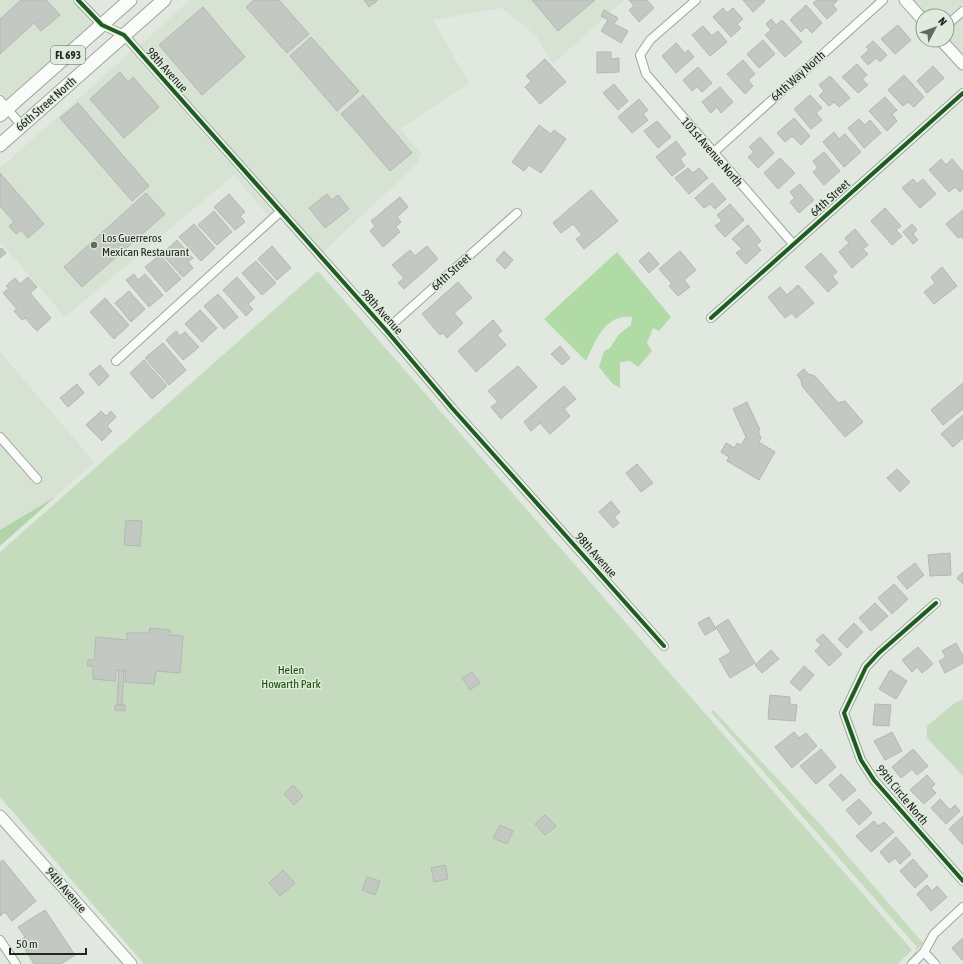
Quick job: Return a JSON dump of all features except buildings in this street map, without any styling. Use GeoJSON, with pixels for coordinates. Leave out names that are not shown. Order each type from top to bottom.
{"type":"FeatureCollection","features":[{"type":"Feature","properties":{"kind":"main road","name":"66th Street North"},"geometry":{"type":"LineString","coordinates":[[2,107],[102,25],[130,0]]}},
{"type":"Feature","properties":{"kind":"main road","name":"66th Street North"},"geometry":{"type":"LineString","coordinates":[[0,144],[164,0]]}},
{"type":"Feature","properties":{"kind":"street","name":"98th Avenue"},"geometry":{"type":"LineString","coordinates":[[78,0],[102,25],[124,35],[386,330],[452,408],[664,646]]}},
{"type":"Feature","properties":{"kind":"street","name":"101st Avenue North"},"geometry":{"type":"LineString","coordinates":[[696,0],[650,40],[640,55],[646,74],[793,244]]}},
{"type":"Feature","properties":{"kind":"street","name":"64th Way North"},"geometry":{"type":"LineString","coordinates":[[713,153],[883,0]]}},
{"type":"Feature","properties":{"kind":"street"},"geometry":{"type":"LineString","coordinates":[[905,0],[915,11]]}},
{"type":"Feature","properties":{"kind":"street"},"geometry":{"type":"LineString","coordinates":[[955,18],[963,11]]}},
{"type":"Feature","properties":{"kind":"street"},"geometry":{"type":"LineString","coordinates":[[948,48],[963,64]]}},
{"type":"Feature","properties":{"kind":"street","name":"64th Street"},"geometry":{"type":"LineString","coordinates":[[711,318],[963,93]]}},
{"type":"Feature","properties":{"kind":"street"},"geometry":{"type":"LineString","coordinates":[[2,107],[22,126]]}},
{"type":"Feature","properties":{"kind":"street"},"geometry":{"type":"LineString","coordinates":[[116,361],[280,212]]}},
{"type":"Feature","properties":{"kind":"street","name":"64th Street"},"geometry":{"type":"LineString","coordinates":[[386,330],[517,213]]}},
{"type":"Feature","properties":{"kind":"street"},"geometry":{"type":"LineString","coordinates":[[0,437],[37,479]]}},
{"type":"Feature","properties":{"kind":"street","name":"99th Circle North"},"geometry":{"type":"LineString","coordinates":[[936,603],[879,653],[866,667],[844,713],[861,760],[874,780],[963,882]]}},
{"type":"Feature","properties":{"kind":"street","name":"94th Avenue"},"geometry":{"type":"LineString","coordinates":[[0,816],[131,964]]}},
{"type":"Feature","properties":{"kind":"street"},"geometry":{"type":"LineString","coordinates":[[912,964],[924,952],[934,934],[963,907]]}},
{"type":"Feature","properties":{"kind":"street"},"geometry":{"type":"LineString","coordinates":[[0,940],[16,964]]}},
{"type":"Feature","properties":{"kind":"street"},"geometry":{"type":"LineString","coordinates":[[924,952],[935,964]]}},
{"type":"Feature","properties":{"kind":"shaded area"},"geometry":{"type":"Polygon","coordinates":[[[0,0],[71,0],[94,25],[8,100],[0,91],[0,0]]]}},
{"type":"Feature","properties":{"kind":"shaded area"},"geometry":{"type":"Polygon","coordinates":[[[190,0],[624,0],[553,64],[536,36],[502,8],[433,20],[469,83],[400,129],[421,153],[417,164],[323,252],[140,45],[190,0]]]}},
{"type":"Feature","properties":{"kind":"shaded area"},"geometry":{"type":"Polygon","coordinates":[[[912,0],[963,0],[963,4],[955,11],[955,8],[920,8],[912,0]]]}},
{"type":"Feature","properties":{"kind":"shaded area"},"geometry":{"type":"Polygon","coordinates":[[[963,18],[963,55],[955,46],[955,25],[963,18]]]}},
{"type":"Feature","properties":{"kind":"shaded area"},"geometry":{"type":"Polygon","coordinates":[[[131,52],[273,212],[268,216],[234,175],[65,317],[0,242],[0,168],[131,52]]]}},
{"type":"Feature","properties":{"kind":"shaded area"},"geometry":{"type":"Polygon","coordinates":[[[617,252],[671,317],[659,331],[653,328],[647,343],[652,351],[638,367],[630,361],[620,362],[620,388],[612,383],[599,367],[604,351],[610,348],[619,334],[631,325],[632,317],[623,317],[608,324],[597,338],[586,361],[544,319],[617,252]]]}},
{"type":"Feature","properties":{"kind":"shaded area"},"geometry":{"type":"Polygon","coordinates":[[[0,352],[94,462],[55,497],[0,530],[0,352]]]}},
{"type":"Feature","properties":{"kind":"shaded area"},"geometry":{"type":"Polygon","coordinates":[[[55,497],[0,546],[0,530],[55,497]]]}},
{"type":"Feature","properties":{"kind":"green space","name":"Helen Howarth Park"},"geometry":{"type":"Polygon","coordinates":[[[318,271],[912,950],[898,964],[144,964],[0,797],[0,552],[318,271]]]}},
{"type":"Feature","properties":{"kind":"green space"},"geometry":{"type":"Polygon","coordinates":[[[963,700],[963,776],[927,738],[927,726],[956,702],[963,700]]]}},
{"type":"Feature","properties":{"kind":"green space"},"geometry":{"type":"Polygon","coordinates":[[[713,710],[819,823],[923,943],[916,951],[916,946],[711,712],[713,710]]]}},
{"type":"Feature","properties":{"kind":"green space"},"geometry":{"type":"Polygon","coordinates":[[[916,951],[916,953],[905,964],[916,951]]]}},
{"type":"Feature","properties":{"kind":"cycle path"},"geometry":{"type":"LineString","coordinates":[[78,0],[102,25],[124,35],[386,330],[452,408],[664,646]]}},
{"type":"Feature","properties":{"kind":"cycle path"},"geometry":{"type":"LineString","coordinates":[[711,318],[963,93]]}},
{"type":"Feature","properties":{"kind":"cycle path"},"geometry":{"type":"LineString","coordinates":[[936,603],[879,653],[866,667],[844,713],[861,760],[874,780],[963,881]]}},
{"type":"Feature","properties":{"kind":"place","name":"Los Guerreros Mexican Restaurant"},"geometry":{"type":"Point","coordinates":[94,245]}}]}
